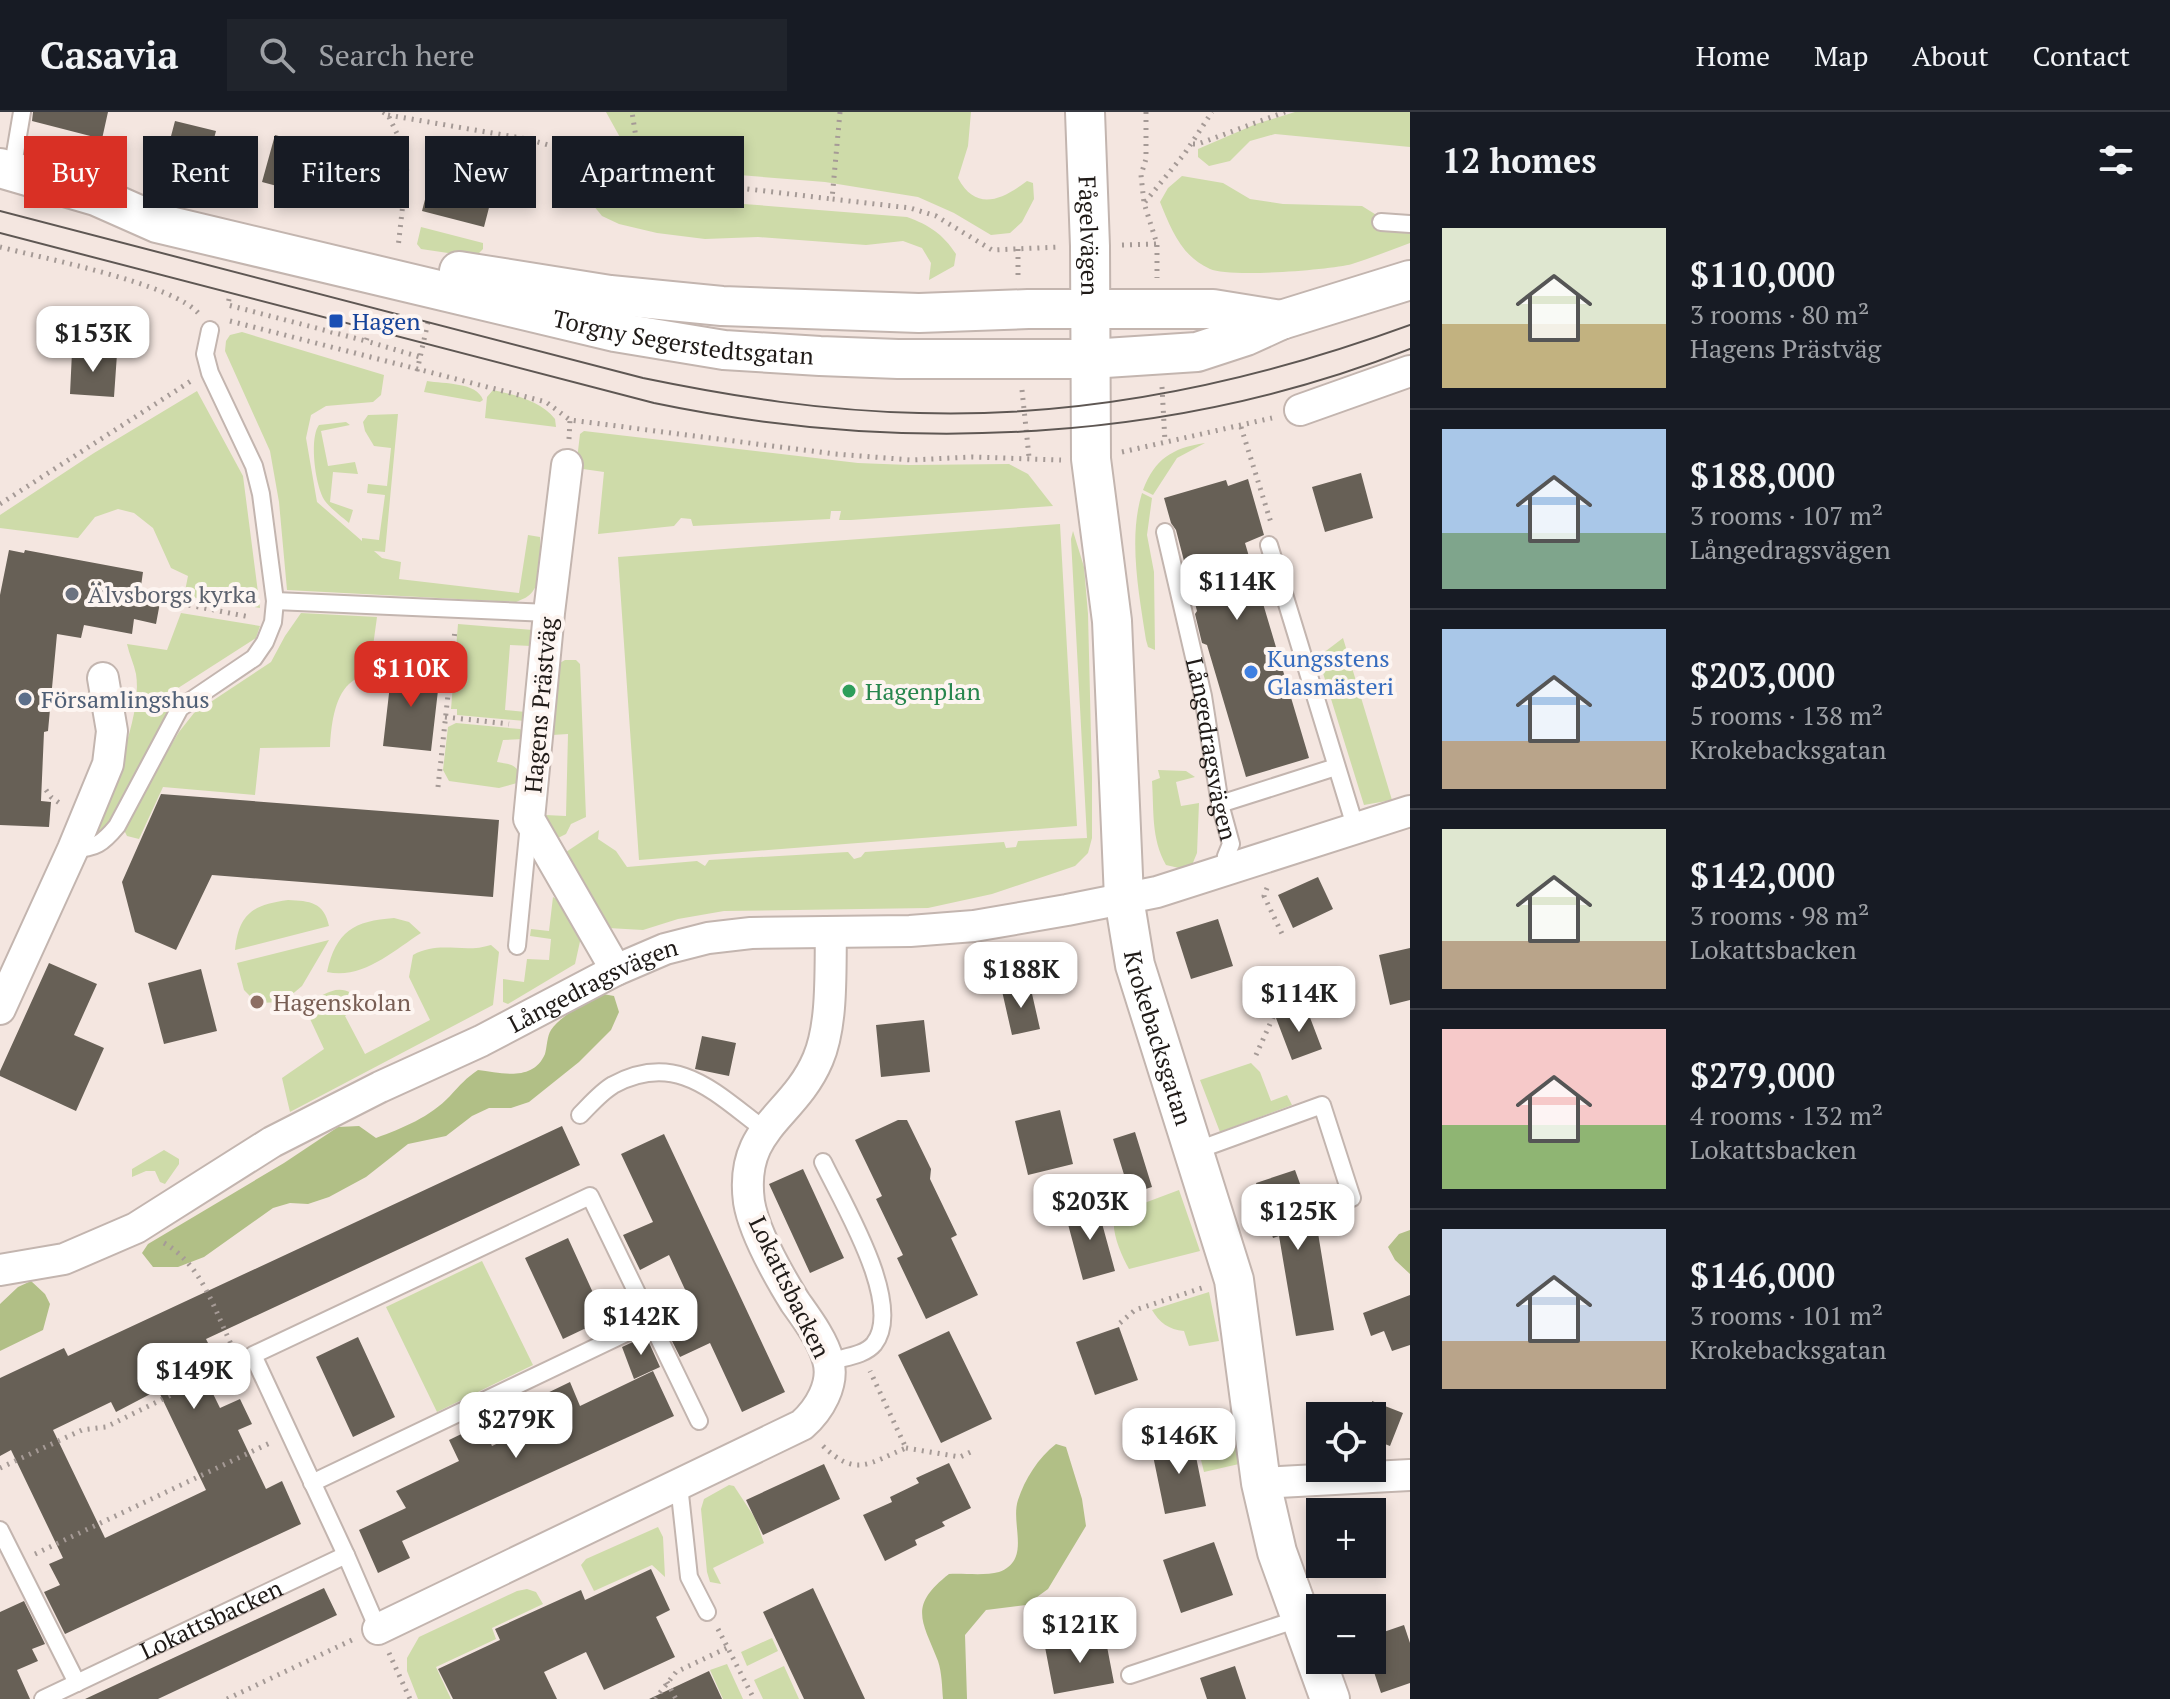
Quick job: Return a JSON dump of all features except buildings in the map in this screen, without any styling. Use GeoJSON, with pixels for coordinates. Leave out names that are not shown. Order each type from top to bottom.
{"type":"FeatureCollection","features":[{"type":"Feature","properties":{"kind":"street","name":"Fågelvägen"},"geometry":{"type":"LineString","coordinates":[[1085,112],[1090,359]]}},
{"type":"Feature","properties":{"kind":"street","name":"Torgny Segerstedtsgatan"},"geometry":{"type":"LineString","coordinates":[[127,198],[162,201],[425,265],[610,295],[722,306],[841,311],[1213,309],[1281,320]]}},
{"type":"Feature","properties":{"kind":"street","name":"Torgny Segerstedtsgatan"},"geometry":{"type":"LineString","coordinates":[[123,208],[157,223],[615,332],[724,350],[898,359],[1090,359],[1197,352],[1246,336],[1281,320],[1410,280]]}},
{"type":"Feature","properties":{"kind":"street","name":"Krokebacksgatan"},"geometry":{"type":"LineString","coordinates":[[1090,359],[1091,459],[1112,621],[1124,898],[1135,965],[1234,1280],[1261,1483],[1277,1552],[1330,1699]]}},
{"type":"Feature","properties":{"kind":"street"},"geometry":{"type":"LineString","coordinates":[[1300,410],[1410,371]]}},
{"type":"Feature","properties":{"kind":"street","name":"Hagens Prästväg"},"geometry":{"type":"LineString","coordinates":[[567,465],[529,819],[616,970]]}},
{"type":"Feature","properties":{"kind":"street"},"geometry":{"type":"LineString","coordinates":[[0,1009],[108,764],[112,731],[103,678]]}},
{"type":"Feature","properties":{"kind":"street","name":"Långedragsvägen"},"geometry":{"type":"LineString","coordinates":[[0,1270],[64,1259],[136,1228],[272,1142],[380,1087],[481,1041],[616,970],[665,949],[708,938],[751,933],[910,931],[974,926],[1157,892],[1355,826],[1410,811]]}},
{"type":"Feature","properties":{"kind":"street","name":"Lokattsbacken"},"geometry":{"type":"LineString","coordinates":[[378,1629],[802,1425],[815,1413],[823,1400],[829,1362],[771,1257],[750,1209],[748,1169],[752,1151],[765,1130],[796,1096],[819,1058],[829,999],[831,932]]}},
{"type":"Feature","properties":{"kind":"street"},"geometry":{"type":"LineString","coordinates":[[1261,1483],[1410,1475]]}},
{"type":"Feature","properties":{"kind":"lane"},"geometry":{"type":"LineString","coordinates":[[6,170],[22,112]]}},
{"type":"Feature","properties":{"kind":"lane"},"geometry":{"type":"LineString","coordinates":[[1381,222],[1410,224]]}},
{"type":"Feature","properties":{"kind":"lane"},"geometry":{"type":"LineString","coordinates":[[73,849],[92,849],[105,840],[117,826],[180,708],[254,658],[273,622],[275,601],[261,494],[254,466],[210,373],[205,354],[210,330]]}},
{"type":"Feature","properties":{"kind":"lane","name":"Långedragsvägen"},"geometry":{"type":"LineString","coordinates":[[1165,532],[1203,696],[1220,804],[1231,844],[1226,856],[1237,865]]}},
{"type":"Feature","properties":{"kind":"lane"},"geometry":{"type":"LineString","coordinates":[[1269,545],[1355,826]]}},
{"type":"Feature","properties":{"kind":"lane"},"geometry":{"type":"LineString","coordinates":[[275,601],[549,613]]}},
{"type":"Feature","properties":{"kind":"lane"},"geometry":{"type":"LineString","coordinates":[[1220,804],[1336,767]]}},
{"type":"Feature","properties":{"kind":"lane"},"geometry":{"type":"LineString","coordinates":[[517,946],[529,819]]}},
{"type":"Feature","properties":{"kind":"lane"},"geometry":{"type":"LineString","coordinates":[[580,1115],[611,1086],[646,1074],[674,1073],[694,1078],[765,1130]]}},
{"type":"Feature","properties":{"kind":"lane"},"geometry":{"type":"LineString","coordinates":[[1195,1151],[1322,1105],[1352,1198]]}},
{"type":"Feature","properties":{"kind":"lane"},"geometry":{"type":"LineString","coordinates":[[823,1162],[878,1280],[883,1325],[874,1344],[867,1350],[829,1362]]}},
{"type":"Feature","properties":{"kind":"lane"},"geometry":{"type":"LineString","coordinates":[[378,1629],[289,1434],[246,1358],[590,1196],[699,1421]]}},
{"type":"Feature","properties":{"kind":"lane"},"geometry":{"type":"LineString","coordinates":[[312,1483],[651,1321]]}},
{"type":"Feature","properties":{"kind":"lane"},"geometry":{"type":"LineString","coordinates":[[679,1485],[689,1577],[707,1612]]}},
{"type":"Feature","properties":{"kind":"lane"},"geometry":{"type":"LineString","coordinates":[[0,1530],[77,1683]]}},
{"type":"Feature","properties":{"kind":"lane","name":"Lokattsbacken"},"geometry":{"type":"LineString","coordinates":[[43,1699],[346,1555]]}},
{"type":"Feature","properties":{"kind":"lane"},"geometry":{"type":"LineString","coordinates":[[1130,1675],[1301,1618]]}},
{"type":"Feature","properties":{"kind":"path"},"geometry":{"type":"LineString","coordinates":[[632,112],[636,136]]}},
{"type":"Feature","properties":{"kind":"path"},"geometry":{"type":"LineString","coordinates":[[832,199],[840,112]]}},
{"type":"Feature","properties":{"kind":"path"},"geometry":{"type":"LineString","coordinates":[[1144,203],[1192,144],[1212,112]]}},
{"type":"Feature","properties":{"kind":"path"},"geometry":{"type":"LineString","coordinates":[[1192,144],[1285,112]]}},
{"type":"Feature","properties":{"kind":"path"},"geometry":{"type":"LineString","coordinates":[[386,114],[552,146]]}},
{"type":"Feature","properties":{"kind":"path"},"geometry":{"type":"LineString","coordinates":[[386,114],[403,146],[407,167],[398,248]]}},
{"type":"Feature","properties":{"kind":"path"},"geometry":{"type":"LineString","coordinates":[[744,189],[910,208],[945,221],[992,250],[1157,244]]}},
{"type":"Feature","properties":{"kind":"path"},"geometry":{"type":"LineString","coordinates":[[0,247],[150,286],[196,310],[210,330],[226,321],[239,322],[417,371],[546,402],[570,420],[835,454],[911,460],[972,457],[1091,459],[1241,427],[1300,410]]}},
{"type":"Feature","properties":{"kind":"path"},"geometry":{"type":"LineString","coordinates":[[229,299],[228,305],[367,340],[420,357]]}},
{"type":"Feature","properties":{"kind":"path"},"geometry":{"type":"LineString","coordinates":[[0,504],[192,380],[210,373]]}},
{"type":"Feature","properties":{"kind":"path"},"geometry":{"type":"LineString","coordinates":[[1241,427],[1277,542],[1269,545]]}},
{"type":"Feature","properties":{"kind":"path"},"geometry":{"type":"LineString","coordinates":[[173,602],[273,622]]}},
{"type":"Feature","properties":{"kind":"path"},"geometry":{"type":"LineString","coordinates":[[438,787],[457,609]]}},
{"type":"Feature","properties":{"kind":"path"},"geometry":{"type":"LineString","coordinates":[[445,717],[538,727]]}},
{"type":"Feature","properties":{"kind":"path"},"geometry":{"type":"LineString","coordinates":[[46,790],[69,810]]}},
{"type":"Feature","properties":{"kind":"path"},"geometry":{"type":"LineString","coordinates":[[1265,880],[1267,889],[1264,896],[1284,938]]}},
{"type":"Feature","properties":{"kind":"path"},"geometry":{"type":"LineString","coordinates":[[1256,1055],[1278,1011],[1311,1000]]}},
{"type":"Feature","properties":{"kind":"path"},"geometry":{"type":"LineString","coordinates":[[0,1468],[82,1430],[106,1427],[246,1358],[186,1257],[160,1241]]}},
{"type":"Feature","properties":{"kind":"path"},"geometry":{"type":"LineString","coordinates":[[1120,1323],[1135,1310],[1147,1305],[1214,1284]]}},
{"type":"Feature","properties":{"kind":"path"},"geometry":{"type":"LineString","coordinates":[[867,1350],[870,1371],[906,1448]]}},
{"type":"Feature","properties":{"kind":"path"},"geometry":{"type":"LineString","coordinates":[[802,1425],[833,1455],[851,1467],[906,1448],[960,1457],[975,1450]]}},
{"type":"Feature","properties":{"kind":"path"},"geometry":{"type":"LineString","coordinates":[[16,1563],[289,1434]]}},
{"type":"Feature","properties":{"kind":"path"},"geometry":{"type":"LineString","coordinates":[[227,1699],[378,1629],[410,1699]]}},
{"type":"Feature","properties":{"kind":"path"},"geometry":{"type":"LineString","coordinates":[[655,1699],[676,1672],[729,1647],[754,1699]]}},
{"type":"Feature","properties":{"kind":"path"},"geometry":{"type":"LineString","coordinates":[[667,1682],[676,1699]]}},
{"type":"Feature","properties":{"kind":"green space"},"geometry":{"type":"Polygon","coordinates":[[[606,112],[971,112],[968,146],[958,178],[965,189],[981,199],[990,199],[1008,193],[1027,181],[1033,183],[1034,199],[1022,222],[1010,233],[991,235],[954,213],[918,197],[825,182],[744,175],[744,136],[619,136],[606,112]]]}},
{"type":"Feature","properties":{"kind":"green space"},"geometry":{"type":"Polygon","coordinates":[[[1295,112],[1410,112],[1410,147],[1275,134],[1250,141],[1230,161],[1209,166],[1198,157],[1198,149],[1256,124],[1295,112]]]}},
{"type":"Feature","properties":{"kind":"green space"},"geometry":{"type":"Polygon","coordinates":[[[1182,176],[1223,183],[1250,199],[1283,204],[1362,206],[1378,216],[1410,216],[1410,243],[1352,264],[1323,269],[1237,273],[1210,269],[1184,249],[1160,202],[1168,188],[1182,176]]]}},
{"type":"Feature","properties":{"kind":"green space"},"geometry":{"type":"Polygon","coordinates":[[[744,204],[907,217],[941,236],[956,254],[954,266],[929,280],[931,263],[922,248],[903,241],[866,245],[758,237],[705,239],[657,233],[619,224],[602,216],[596,208],[744,208],[744,204]]]}},
{"type":"Feature","properties":{"kind":"green space"},"geometry":{"type":"Polygon","coordinates":[[[421,227],[483,243],[483,249],[475,257],[421,249],[417,244],[421,227]]]}},
{"type":"Feature","properties":{"kind":"green space"},"geometry":{"type":"Polygon","coordinates":[[[242,332],[384,375],[381,395],[373,402],[326,406],[311,415],[306,438],[317,502],[362,541],[362,538],[379,540],[385,495],[367,493],[368,484],[387,486],[391,448],[374,446],[363,422],[368,415],[398,414],[385,552],[374,551],[382,558],[401,562],[399,579],[519,593],[528,535],[540,537],[539,573],[531,593],[516,602],[287,590],[279,502],[270,451],[225,351],[230,335],[242,332]]]}},
{"type":"Feature","properties":{"kind":"green space"},"geometry":{"type":"Polygon","coordinates":[[[427,381],[467,387],[480,394],[483,400],[424,392],[427,381]]]}},
{"type":"Feature","properties":{"kind":"green space"},"geometry":{"type":"Polygon","coordinates":[[[493,390],[535,403],[555,419],[556,427],[485,418],[487,397],[493,390]]]}},
{"type":"Feature","properties":{"kind":"green space"},"geometry":{"type":"Polygon","coordinates":[[[197,391],[243,476],[260,608],[184,596],[188,576],[171,568],[153,528],[134,513],[118,509],[95,517],[78,538],[0,528],[0,515],[197,391]]]}},
{"type":"Feature","properties":{"kind":"green space"},"geometry":{"type":"Polygon","coordinates":[[[346,422],[350,425],[321,431],[328,466],[355,462],[358,474],[333,472],[330,502],[353,510],[349,523],[330,507],[321,494],[314,451],[319,425],[346,422]]]}},
{"type":"Feature","properties":{"kind":"green space"},"geometry":{"type":"Polygon","coordinates":[[[584,431],[858,463],[1009,464],[1028,474],[1053,506],[851,520],[839,520],[841,511],[831,511],[830,519],[693,526],[691,519],[681,518],[674,526],[598,534],[604,472],[576,468],[580,434],[584,431]]]}},
{"type":"Feature","properties":{"kind":"green space"},"geometry":{"type":"Polygon","coordinates":[[[1205,443],[1177,458],[1153,495],[1143,490],[1153,470],[1166,457],[1183,448],[1205,443]]]}},
{"type":"Feature","properties":{"kind":"green space"},"geometry":{"type":"Polygon","coordinates":[[[1142,493],[1152,498],[1147,535],[1154,572],[1155,650],[1148,647],[1146,640],[1136,566],[1136,528],[1142,493]]]}},
{"type":"Feature","properties":{"kind":"green space","name":"Hagenplan"},"geometry":{"type":"Polygon","coordinates":[[[1060,524],[1077,826],[639,860],[618,557],[1060,524]]]}},
{"type":"Feature","properties":{"kind":"green space"},"geometry":{"type":"Polygon","coordinates":[[[1073,531],[1084,567],[1088,614],[1092,777],[1092,838],[1088,853],[1075,866],[992,894],[928,908],[724,911],[678,919],[643,930],[608,928],[563,854],[599,830],[598,839],[616,851],[627,867],[697,861],[705,866],[709,860],[848,852],[854,859],[865,852],[1004,842],[1006,848],[1016,847],[1018,841],[1087,838],[1073,531]]]}},
{"type":"Feature","properties":{"kind":"green space"},"geometry":{"type":"Polygon","coordinates":[[[181,613],[260,626],[256,638],[161,699],[173,713],[114,817],[104,831],[90,835],[122,756],[134,712],[136,674],[127,644],[167,650],[181,613]]]}},
{"type":"Feature","properties":{"kind":"green space"},"geometry":{"type":"Polygon","coordinates":[[[301,613],[377,617],[370,668],[349,684],[340,697],[332,722],[330,747],[260,748],[255,795],[163,787],[139,839],[127,836],[122,826],[179,732],[194,713],[271,662],[301,613]]]}},
{"type":"Feature","properties":{"kind":"green space"},"geometry":{"type":"Polygon","coordinates":[[[458,624],[533,630],[531,646],[510,645],[505,710],[526,712],[525,721],[457,715],[457,709],[451,709],[458,624]]]}},
{"type":"Feature","properties":{"kind":"green space"},"geometry":{"type":"Polygon","coordinates":[[[1343,638],[1392,800],[1364,805],[1318,657],[1343,638]]]}},
{"type":"Feature","properties":{"kind":"green space"},"geometry":{"type":"Polygon","coordinates":[[[576,660],[580,664],[586,817],[571,824],[566,834],[556,839],[545,815],[566,816],[568,734],[552,735],[558,664],[576,660]]]}},
{"type":"Feature","properties":{"kind":"green space"},"geometry":{"type":"Polygon","coordinates":[[[456,723],[520,729],[526,734],[524,739],[503,740],[497,762],[510,764],[518,770],[517,783],[499,788],[449,781],[443,770],[448,727],[456,723]]]}},
{"type":"Feature","properties":{"kind":"green space"},"geometry":{"type":"Polygon","coordinates":[[[1158,770],[1186,771],[1195,777],[1176,782],[1181,806],[1199,803],[1197,853],[1192,865],[1179,868],[1166,865],[1161,855],[1154,824],[1152,781],[1160,778],[1158,770]]]}},
{"type":"Feature","properties":{"kind":"green space"},"geometry":{"type":"Polygon","coordinates":[[[553,897],[561,902],[581,937],[575,964],[508,1004],[503,1002],[503,979],[524,982],[527,959],[549,960],[551,939],[530,936],[531,929],[549,931],[553,897]]]}},
{"type":"Feature","properties":{"kind":"green space"},"geometry":{"type":"Polygon","coordinates":[[[288,900],[320,907],[329,926],[235,950],[240,927],[250,913],[257,908],[288,900]]]}},
{"type":"Feature","properties":{"kind":"green space"},"geometry":{"type":"Polygon","coordinates":[[[394,918],[409,922],[421,933],[365,968],[353,972],[327,972],[336,947],[349,931],[368,922],[394,918]]]}},
{"type":"Feature","properties":{"kind":"green space"},"geometry":{"type":"Polygon","coordinates":[[[329,940],[302,986],[283,1002],[257,1003],[244,990],[237,963],[329,940]]]}},
{"type":"Feature","properties":{"kind":"green space"},"geometry":{"type":"Polygon","coordinates":[[[491,945],[499,952],[493,1005],[290,1112],[282,1078],[324,1049],[304,1006],[334,990],[348,991],[356,996],[364,1003],[345,1016],[365,1054],[430,1020],[409,977],[413,955],[433,948],[491,945]]]}},
{"type":"Feature","properties":{"kind":"green space"},"geometry":{"type":"Polygon","coordinates":[[[603,994],[614,996],[619,1012],[611,1030],[579,1062],[529,1102],[511,1108],[489,1108],[472,1116],[446,1136],[408,1144],[366,1177],[329,1197],[308,1204],[290,1203],[273,1208],[204,1257],[178,1267],[153,1267],[142,1253],[148,1244],[338,1127],[359,1126],[376,1138],[434,1110],[478,1070],[516,1074],[533,1069],[545,1054],[549,1035],[555,1025],[575,1009],[603,994]]]}},
{"type":"Feature","properties":{"kind":"green space"},"geometry":{"type":"Polygon","coordinates":[[[1251,1063],[1260,1072],[1271,1101],[1287,1095],[1292,1105],[1220,1132],[1200,1080],[1251,1063]]]}},
{"type":"Feature","properties":{"kind":"green space"},"geometry":{"type":"Polygon","coordinates":[[[164,1150],[179,1159],[179,1164],[165,1184],[160,1182],[155,1171],[132,1177],[132,1169],[164,1150]]]}},
{"type":"Feature","properties":{"kind":"green space"},"geometry":{"type":"Polygon","coordinates":[[[1179,1190],[1200,1251],[1129,1269],[1115,1235],[1115,1214],[1179,1190]]]}},
{"type":"Feature","properties":{"kind":"green space"},"geometry":{"type":"Polygon","coordinates":[[[1410,1230],[1410,1274],[1395,1260],[1388,1247],[1399,1234],[1410,1230]]]}},
{"type":"Feature","properties":{"kind":"green space"},"geometry":{"type":"Polygon","coordinates":[[[482,1261],[533,1365],[437,1412],[386,1307],[482,1261]]]}},
{"type":"Feature","properties":{"kind":"green space"},"geometry":{"type":"Polygon","coordinates":[[[31,1281],[45,1294],[50,1304],[43,1330],[0,1351],[0,1304],[18,1287],[31,1281]]]}},
{"type":"Feature","properties":{"kind":"green space"},"geometry":{"type":"Polygon","coordinates":[[[1209,1292],[1219,1341],[1189,1346],[1184,1331],[1165,1325],[1152,1310],[1209,1292]]]}},
{"type":"Feature","properties":{"kind":"green space"},"geometry":{"type":"Polygon","coordinates":[[[1233,1431],[1239,1464],[1204,1472],[1196,1440],[1233,1431]]]}},
{"type":"Feature","properties":{"kind":"green space"},"geometry":{"type":"Polygon","coordinates":[[[1056,1444],[1066,1447],[1082,1499],[1086,1526],[1048,1589],[1026,1605],[986,1610],[965,1635],[967,1699],[943,1699],[939,1666],[924,1624],[923,1605],[936,1585],[949,1574],[999,1572],[1015,1559],[1018,1500],[1038,1462],[1056,1444]]]}},
{"type":"Feature","properties":{"kind":"green space"},"geometry":{"type":"Polygon","coordinates":[[[729,1485],[734,1486],[755,1518],[764,1543],[713,1568],[721,1584],[710,1582],[707,1572],[701,1509],[704,1499],[729,1485]]]}},
{"type":"Feature","properties":{"kind":"green space"},"geometry":{"type":"Polygon","coordinates":[[[658,1527],[663,1537],[665,1577],[652,1565],[594,1591],[581,1565],[586,1559],[658,1527]]]}},
{"type":"Feature","properties":{"kind":"green space"},"geometry":{"type":"Polygon","coordinates":[[[527,1589],[536,1592],[543,1604],[492,1628],[496,1639],[436,1667],[451,1699],[418,1699],[407,1671],[407,1658],[419,1637],[527,1589]]]}},
{"type":"Feature","properties":{"kind":"green space"},"geometry":{"type":"Polygon","coordinates":[[[772,1638],[778,1651],[747,1666],[741,1652],[772,1638]]]}},
{"type":"Feature","properties":{"kind":"green space"},"geometry":{"type":"Polygon","coordinates":[[[727,1664],[743,1699],[723,1699],[710,1670],[727,1664]]]}},
{"type":"Feature","properties":{"kind":"green space"},"geometry":{"type":"Polygon","coordinates":[[[784,1666],[799,1699],[763,1699],[754,1680],[784,1666]]]}},
{"type":"Feature","properties":{"kind":"tram line"},"geometry":{"type":"LineString","coordinates":[[0,211],[643,378],[746,397],[849,409],[982,413],[1107,402],[1169,392],[1291,364],[1410,325]]}},
{"type":"Feature","properties":{"kind":"tram line"},"geometry":{"type":"LineString","coordinates":[[0,233],[654,403],[748,419],[844,430],[940,434],[1036,431],[1132,421],[1226,404],[1319,380],[1410,349]]}},
{"type":"Feature","properties":{"kind":"place","name":"Hagen"},"geometry":{"type":"Point","coordinates":[336,321]}},
{"type":"Feature","properties":{"kind":"place","name":"Älvsborgs kyrka"},"geometry":{"type":"Point","coordinates":[72,594]}},
{"type":"Feature","properties":{"kind":"place","name":"Kungsstens Glasmästeri"},"geometry":{"type":"Point","coordinates":[1251,672]}},
{"type":"Feature","properties":{"kind":"place","name":"Hagenplan"},"geometry":{"type":"Point","coordinates":[849,691]}},
{"type":"Feature","properties":{"kind":"place","name":"Församlingshus"},"geometry":{"type":"Point","coordinates":[25,699]}},
{"type":"Feature","properties":{"kind":"place","name":"Hagenskolan"},"geometry":{"type":"Point","coordinates":[257,1002]}}]}
